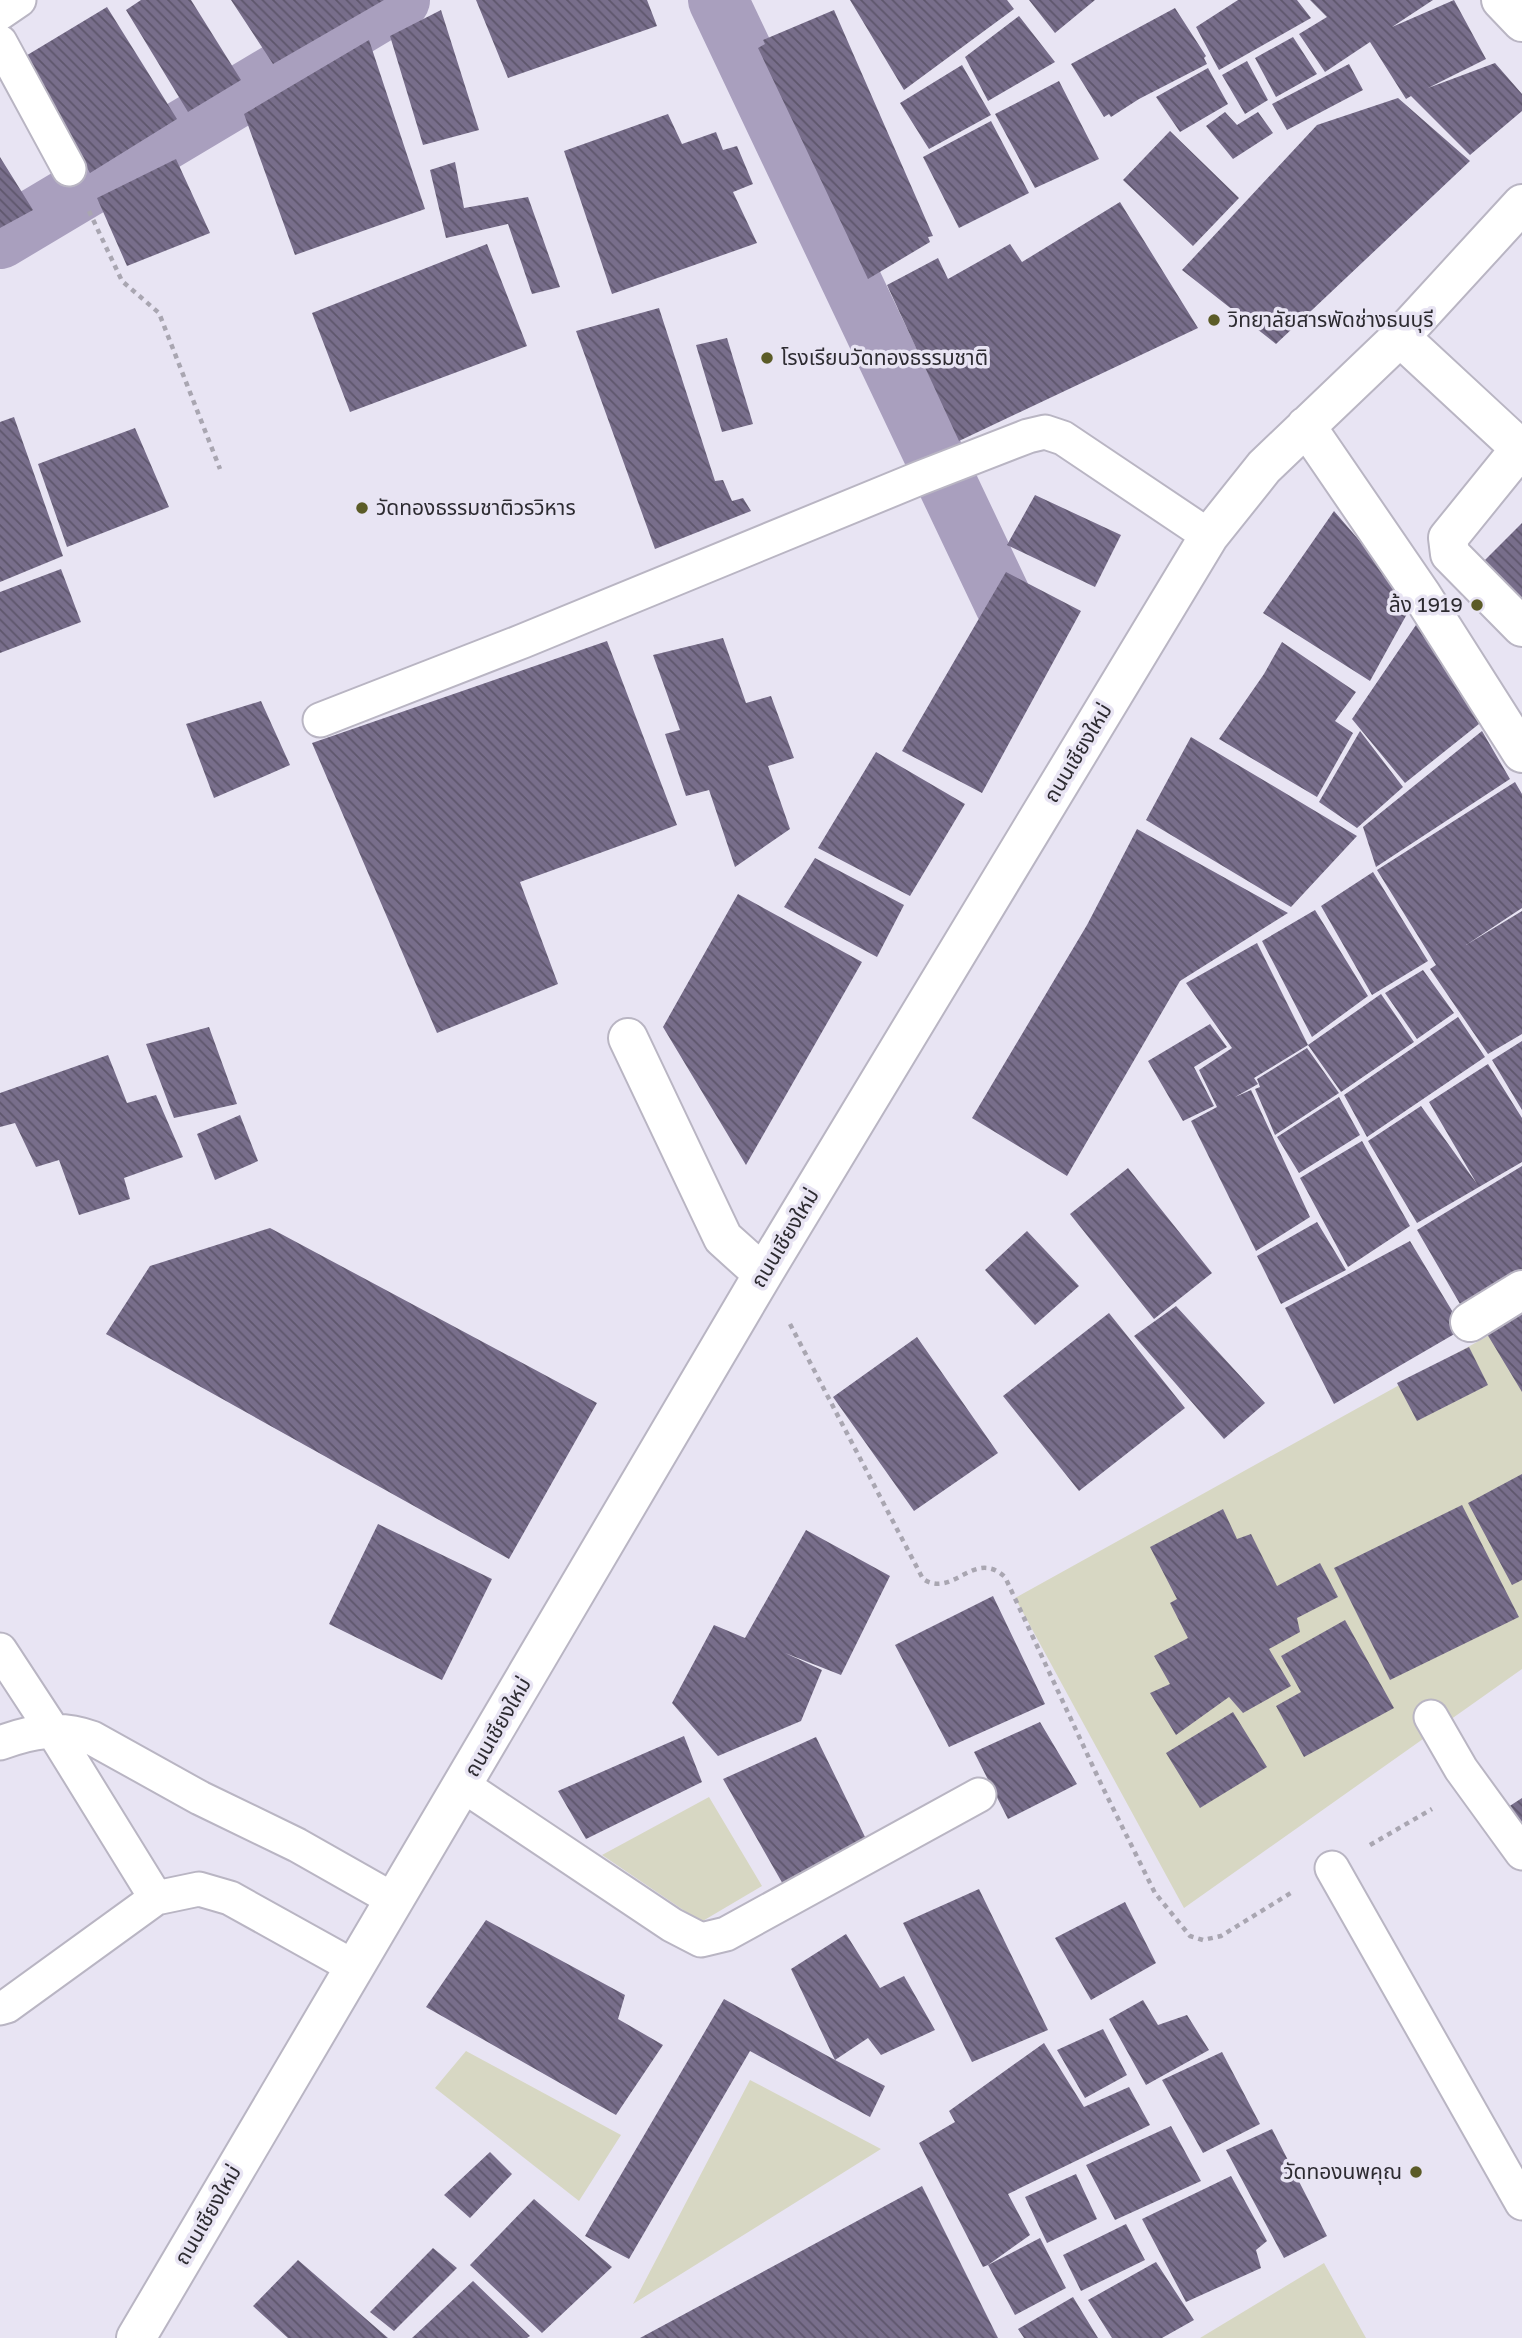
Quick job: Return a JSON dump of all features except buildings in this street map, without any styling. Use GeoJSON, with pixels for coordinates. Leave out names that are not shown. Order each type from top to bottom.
{"type":"FeatureCollection","features":[{"type":"Feature","properties":{"kind":"street"},"geometry":{"type":"LineString","coordinates":[[1501,0],[1522,22]]}},
{"type":"Feature","properties":{"kind":"street","name":"ถนนเชียงใหม่"},"geometry":{"type":"LineString","coordinates":[[136,2338],[764,1274],[1209,536],[1264,467],[1400,337],[1522,204]]}},
{"type":"Feature","properties":{"kind":"street"},"geometry":{"type":"LineString","coordinates":[[1400,337],[1521,450],[1448,538],[1450,554],[1522,627]]}},
{"type":"Feature","properties":{"kind":"street"},"geometry":{"type":"LineString","coordinates":[[1306,426],[1421,594],[1522,753]]}},
{"type":"Feature","properties":{"kind":"street"},"geometry":{"type":"LineString","coordinates":[[628,1038],[723,1238],[764,1274]]}},
{"type":"Feature","properties":{"kind":"street"},"geometry":{"type":"LineString","coordinates":[[1470,1322],[1522,1290]]}},
{"type":"Feature","properties":{"kind":"lane"},"geometry":{"type":"LineString","coordinates":[[0,13],[19,0]]}},
{"type":"Feature","properties":{"kind":"lane"},"geometry":{"type":"LineString","coordinates":[[0,42],[69,169]]}},
{"type":"Feature","properties":{"kind":"lane"},"geometry":{"type":"LineString","coordinates":[[320,720],[523,641],[920,478],[1028,436],[1045,432],[1063,438],[1209,536]]}},
{"type":"Feature","properties":{"kind":"lane"},"geometry":{"type":"LineString","coordinates":[[0,1650],[156,1898]]}},
{"type":"Feature","properties":{"kind":"lane"},"geometry":{"type":"LineString","coordinates":[[1433,1721],[1461,1769],[1522,1853]]}},
{"type":"Feature","properties":{"kind":"lane"},"geometry":{"type":"LineString","coordinates":[[0,1743],[25,1734],[53,1731],[73,1731],[92,1738],[200,1798],[297,1844],[394,1900]]}},
{"type":"Feature","properties":{"kind":"lane"},"geometry":{"type":"LineString","coordinates":[[460,1791],[470,1790],[672,1926],[701,1940],[726,1934],[979,1795]]}},
{"type":"Feature","properties":{"kind":"lane"},"geometry":{"type":"LineString","coordinates":[[1332,1868],[1522,2203]]}},
{"type":"Feature","properties":{"kind":"lane"},"geometry":{"type":"LineString","coordinates":[[0,2008],[7,2006],[156,1898],[199,1889],[230,1898],[354,1967]]}},
{"type":"Feature","properties":{"kind":"path"},"geometry":{"type":"LineString","coordinates":[[90,213],[122,281],[159,313],[219,469]]}},
{"type":"Feature","properties":{"kind":"path"},"geometry":{"type":"LineString","coordinates":[[764,1274],[923,1579],[930,1584],[940,1585],[981,1567],[995,1568],[1006,1577],[1102,1786],[1155,1893],[1190,1936]]}},
{"type":"Feature","properties":{"kind":"green space"},"geometry":{"type":"Polygon","coordinates":[[[1522,1317],[1522,1669],[1184,1908],[1015,1598],[1522,1317]]]}},
{"type":"Feature","properties":{"kind":"green space"},"geometry":{"type":"Polygon","coordinates":[[[709,1797],[762,1886],[701,1922],[602,1855],[709,1797]]]}},
{"type":"Feature","properties":{"kind":"green space"},"geometry":{"type":"Polygon","coordinates":[[[466,2051],[621,2135],[579,2201],[435,2088],[466,2051]]]}},
{"type":"Feature","properties":{"kind":"green space"},"geometry":{"type":"Polygon","coordinates":[[[750,2080],[881,2149],[633,2304],[750,2080]]]}},
{"type":"Feature","properties":{"kind":"green space"},"geometry":{"type":"Polygon","coordinates":[[[1324,2263],[1366,2338],[1200,2338],[1324,2263]]]}},
{"type":"Feature","properties":{"kind":"waterway"},"geometry":{"type":"LineString","coordinates":[[0,239],[400,0]]}},
{"type":"Feature","properties":{"kind":"waterway"},"geometry":{"type":"LineString","coordinates":[[718,0],[1005,605]]}},
{"type":"Feature","properties":{"kind":"place","name":"วิทยาลัยสารพัดช่างธนบุรี"},"geometry":{"type":"Point","coordinates":[1214,320]}},
{"type":"Feature","properties":{"kind":"place","name":"โรงเรียนวัดทองธรรมชาติ"},"geometry":{"type":"Point","coordinates":[767,358]}},
{"type":"Feature","properties":{"kind":"place","name":"วัดทองธรรมชาติวรวิหาร"},"geometry":{"type":"Point","coordinates":[362,508]}},
{"type":"Feature","properties":{"kind":"place","name":"ล้ง 1919"},"geometry":{"type":"Point","coordinates":[1477,605]}},
{"type":"Feature","properties":{"kind":"place","name":"วัดทองนพคุณ"},"geometry":{"type":"Point","coordinates":[1416,2172]}}]}
